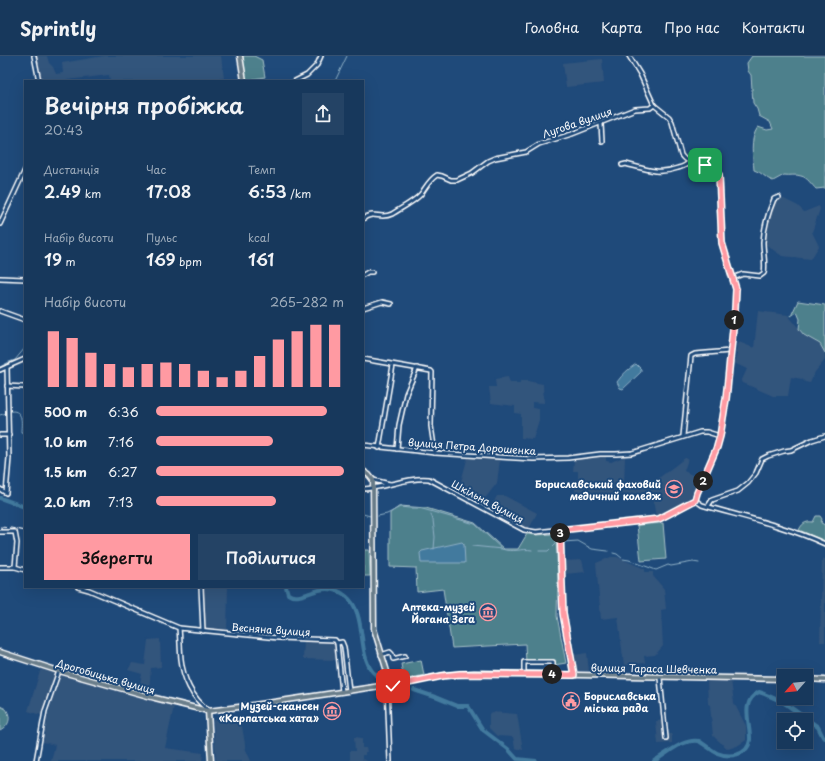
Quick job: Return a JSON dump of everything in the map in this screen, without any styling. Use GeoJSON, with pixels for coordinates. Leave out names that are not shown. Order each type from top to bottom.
{"type":"FeatureCollection","features":[{"type":"Feature","properties":{"kind":"main road"},"geometry":{"type":"LineString","coordinates":[[240,56],[244,80]]}},
{"type":"Feature","properties":{"kind":"main road"},"geometry":{"type":"LineString","coordinates":[[364,472],[372,480],[373,488],[374,633],[389,685]]}},
{"type":"Feature","properties":{"kind":"main road","name":"Дрогобицька вулиця"},"geometry":{"type":"LineString","coordinates":[[0,652],[59,671],[192,708],[208,711],[342,692]]}},
{"type":"Feature","properties":{"kind":"main road","name":"вулиця Тараса Шевченка"},"geometry":{"type":"LineString","coordinates":[[342,692],[460,674],[777,678]]}},
{"type":"Feature","properties":{"kind":"main road"},"geometry":{"type":"LineString","coordinates":[[813,679],[825,680]]}},
{"type":"Feature","properties":{"kind":"main road"},"geometry":{"type":"LineString","coordinates":[[208,711],[211,761]]}},
{"type":"Feature","properties":{"kind":"street"},"geometry":{"type":"LineString","coordinates":[[34,56],[39,80]]}},
{"type":"Feature","properties":{"kind":"street"},"geometry":{"type":"LineString","coordinates":[[297,80],[307,75],[317,65],[321,56]]}},
{"type":"Feature","properties":{"kind":"street"},"geometry":{"type":"LineString","coordinates":[[629,56],[640,74],[654,105],[669,117],[672,122],[681,155],[684,159],[689,162],[712,167],[719,175],[722,243],[736,289],[726,399],[720,436],[717,447],[695,500],[708,506],[772,525],[812,538],[825,544]]}},
{"type":"Feature","properties":{"kind":"street","name":"Лугова вулиця"},"geometry":{"type":"LineString","coordinates":[[364,218],[372,214],[383,216],[390,215],[418,197],[430,180],[437,175],[451,180],[457,180],[472,173],[491,159],[526,152],[539,144],[601,124],[635,109],[650,108],[654,105]]}},
{"type":"Feature","properties":{"kind":"street"},"geometry":{"type":"LineString","coordinates":[[601,124],[602,141]]}},
{"type":"Feature","properties":{"kind":"street"},"geometry":{"type":"LineString","coordinates":[[622,165],[626,164],[657,172],[669,172],[686,165],[689,162]]}},
{"type":"Feature","properties":{"kind":"street"},"geometry":{"type":"LineString","coordinates":[[0,224],[24,172]]}},
{"type":"Feature","properties":{"kind":"street"},"geometry":{"type":"LineString","coordinates":[[733,278],[743,274],[760,276],[764,273],[763,242],[765,225],[774,199],[779,197]]}},
{"type":"Feature","properties":{"kind":"street"},"geometry":{"type":"LineString","coordinates":[[364,274],[372,272]]}},
{"type":"Feature","properties":{"kind":"street"},"geometry":{"type":"LineString","coordinates":[[0,278],[24,279]]}},
{"type":"Feature","properties":{"kind":"street"},"geometry":{"type":"LineString","coordinates":[[364,308],[382,302],[392,304]]}},
{"type":"Feature","properties":{"kind":"street"},"geometry":{"type":"LineString","coordinates":[[0,311],[24,320]]}},
{"type":"Feature","properties":{"kind":"street"},"geometry":{"type":"LineString","coordinates":[[683,436],[690,356],[695,354],[730,351]]}},
{"type":"Feature","properties":{"kind":"street"},"geometry":{"type":"LineString","coordinates":[[0,370],[24,359]]}},
{"type":"Feature","properties":{"kind":"street"},"geometry":{"type":"LineString","coordinates":[[364,359],[432,372],[431,426],[435,453]]}},
{"type":"Feature","properties":{"kind":"street"},"geometry":{"type":"LineString","coordinates":[[379,448],[393,365]]}},
{"type":"Feature","properties":{"kind":"street"},"geometry":{"type":"LineString","coordinates":[[0,490],[6,492],[9,458],[7,367]]}},
{"type":"Feature","properties":{"kind":"street"},"geometry":{"type":"LineString","coordinates":[[397,450],[399,425],[406,394],[417,368]]}},
{"type":"Feature","properties":{"kind":"street"},"geometry":{"type":"LineString","coordinates":[[7,386],[24,387]]}},
{"type":"Feature","properties":{"kind":"street","name":"вулиця Петра Дорошенка"},"geometry":{"type":"LineString","coordinates":[[364,445],[397,450],[533,459],[568,458],[600,454],[624,454],[632,453],[683,436],[704,432],[720,436]]}},
{"type":"Feature","properties":{"kind":"street"},"geometry":{"type":"LineString","coordinates":[[0,434],[9,435]]}},
{"type":"Feature","properties":{"kind":"street"},"geometry":{"type":"LineString","coordinates":[[708,506],[712,500],[738,491],[748,483],[761,464],[762,459],[780,452],[791,450],[812,440],[825,436]]}},
{"type":"Feature","properties":{"kind":"street","name":"Шкільна вулиця"},"geometry":{"type":"LineString","coordinates":[[364,489],[414,480],[429,479],[524,530],[536,532],[659,519],[695,500]]}},
{"type":"Feature","properties":{"kind":"street","name":"Шкільна вулиця"},"geometry":{"type":"LineString","coordinates":[[372,480],[390,484]]}},
{"type":"Feature","properties":{"kind":"street"},"geometry":{"type":"LineString","coordinates":[[560,530],[563,613],[574,675]]}},
{"type":"Feature","properties":{"kind":"street"},"geometry":{"type":"LineString","coordinates":[[0,532],[15,532],[17,543],[15,567]]}},
{"type":"Feature","properties":{"kind":"street"},"geometry":{"type":"LineString","coordinates":[[0,567],[15,567],[24,570]]}},
{"type":"Feature","properties":{"kind":"street","name":"Весняна вулиця"},"geometry":{"type":"LineString","coordinates":[[85,588],[180,628],[278,638],[335,640],[337,643]]}},
{"type":"Feature","properties":{"kind":"street"},"geometry":{"type":"LineString","coordinates":[[201,588],[203,631]]}},
{"type":"Feature","properties":{"kind":"street"},"geometry":{"type":"LineString","coordinates":[[180,628],[181,660],[191,692],[196,700],[208,711]]}},
{"type":"Feature","properties":{"kind":"street"},"geometry":{"type":"LineString","coordinates":[[342,692],[337,643],[342,642],[344,647],[349,691]]}},
{"type":"Feature","properties":{"kind":"street"},"geometry":{"type":"LineString","coordinates":[[381,655],[390,652],[393,659],[404,656]]}},
{"type":"Feature","properties":{"kind":"street"},"geometry":{"type":"LineString","coordinates":[[524,674],[524,662],[553,662],[553,674]]}},
{"type":"Feature","properties":{"kind":"street"},"geometry":{"type":"LineString","coordinates":[[36,761],[45,711],[59,671]]}},
{"type":"Feature","properties":{"kind":"street"},"geometry":{"type":"LineString","coordinates":[[660,678],[666,738]]}},
{"type":"Feature","properties":{"kind":"street"},"geometry":{"type":"LineString","coordinates":[[389,685],[390,761]]}},
{"type":"Feature","properties":{"kind":"street"},"geometry":{"type":"LineString","coordinates":[[192,708],[196,700]]}},
{"type":"Feature","properties":{"kind":"shaded area"},"geometry":{"type":"Polygon","coordinates":[[[34,56],[47,56],[49,63],[53,67],[56,74],[63,73],[62,63],[104,56],[221,56],[224,78],[207,80],[110,80],[109,75],[67,80],[40,80],[34,56]]]}},
{"type":"Feature","properties":{"kind":"shaded area"},"geometry":{"type":"Polygon","coordinates":[[[602,59],[604,83],[566,87],[563,63],[602,59]]]}},
{"type":"Feature","properties":{"kind":"shaded area"},"geometry":{"type":"Polygon","coordinates":[[[782,198],[798,206],[804,212],[819,206],[820,209],[812,232],[819,246],[811,259],[782,256],[765,244],[765,238],[768,231],[766,225],[774,201],[782,198]]]}},
{"type":"Feature","properties":{"kind":"shaded area"},"geometry":{"type":"Polygon","coordinates":[[[758,311],[788,315],[804,335],[820,344],[825,353],[825,360],[815,372],[810,383],[805,382],[802,379],[791,377],[788,396],[773,396],[741,382],[747,369],[734,363],[738,354],[735,352],[739,342],[754,348],[758,311]]]}},
{"type":"Feature","properties":{"kind":"shaded area"},"geometry":{"type":"Polygon","coordinates":[[[636,364],[641,369],[641,372],[623,389],[620,388],[617,382],[625,372],[636,364]]]}},
{"type":"Feature","properties":{"kind":"shaded area"},"geometry":{"type":"Polygon","coordinates":[[[508,377],[510,383],[527,381],[543,384],[544,403],[532,402],[532,408],[539,409],[539,420],[533,439],[521,438],[521,414],[515,413],[515,406],[491,403],[489,387],[496,387],[495,379],[508,377]]]}},
{"type":"Feature","properties":{"kind":"shaded area"},"geometry":{"type":"Polygon","coordinates":[[[604,455],[606,456],[606,461],[611,462],[625,457],[624,486],[651,484],[685,458],[688,459],[684,471],[700,479],[688,501],[666,514],[656,517],[652,494],[607,495],[607,493],[602,493],[594,495],[593,493],[575,492],[575,482],[578,482],[578,471],[573,471],[574,460],[604,455]]]}},
{"type":"Feature","properties":{"kind":"shaded area"},"geometry":{"type":"Polygon","coordinates":[[[468,456],[500,459],[497,483],[483,501],[459,489],[468,456]]]}},
{"type":"Feature","properties":{"kind":"shaded area"},"geometry":{"type":"Polygon","coordinates":[[[497,496],[505,496],[537,513],[529,529],[490,509],[497,496]]]}},
{"type":"Feature","properties":{"kind":"shaded area"},"geometry":{"type":"Polygon","coordinates":[[[462,542],[464,544],[465,563],[421,563],[420,553],[422,551],[462,542]]]}},
{"type":"Feature","properties":{"kind":"shaded area"},"geometry":{"type":"Polygon","coordinates":[[[611,557],[617,557],[645,569],[645,572],[653,572],[653,576],[664,589],[666,609],[661,610],[663,646],[655,655],[644,656],[645,663],[624,665],[618,617],[601,619],[596,563],[611,557]]]}},
{"type":"Feature","properties":{"kind":"shaded area"},"geometry":{"type":"Polygon","coordinates":[[[822,558],[825,559],[825,642],[820,642],[822,558]]]}},
{"type":"Feature","properties":{"kind":"shaded area"},"geometry":{"type":"Polygon","coordinates":[[[582,560],[585,572],[565,574],[564,561],[582,560]]]}},
{"type":"Feature","properties":{"kind":"shaded area"},"geometry":{"type":"Polygon","coordinates":[[[203,588],[228,588],[227,632],[204,630],[203,588]]]}},
{"type":"Feature","properties":{"kind":"shaded area"},"geometry":{"type":"Polygon","coordinates":[[[160,639],[161,667],[151,668],[149,692],[139,689],[142,674],[128,670],[132,663],[145,665],[148,640],[160,639]]]}},
{"type":"Feature","properties":{"kind":"shaded area"},"geometry":{"type":"Polygon","coordinates":[[[304,641],[332,642],[335,644],[336,660],[303,659],[304,641]]]}},
{"type":"Feature","properties":{"kind":"shaded area"},"geometry":{"type":"Polygon","coordinates":[[[587,653],[589,673],[576,673],[574,655],[587,653]]]}},
{"type":"Feature","properties":{"kind":"shaded area"},"geometry":{"type":"Polygon","coordinates":[[[41,668],[56,673],[41,715],[28,711],[41,668]]]}},
{"type":"Feature","properties":{"kind":"shaded area"},"geometry":{"type":"Polygon","coordinates":[[[62,674],[174,706],[165,748],[203,753],[202,761],[51,761],[55,745],[43,742],[48,714],[60,675],[62,674]]]}},
{"type":"Feature","properties":{"kind":"shaded area"},"geometry":{"type":"Polygon","coordinates":[[[707,680],[731,680],[734,703],[746,726],[746,740],[737,746],[728,749],[713,736],[710,705],[708,704],[707,680]]]}},
{"type":"Feature","properties":{"kind":"shaded area"},"geometry":{"type":"Polygon","coordinates":[[[491,712],[517,714],[523,750],[515,748],[513,737],[497,736],[489,728],[489,714],[491,712]]]}},
{"type":"Feature","properties":{"kind":"shaded area"},"geometry":{"type":"Polygon","coordinates":[[[228,719],[228,721],[241,720],[246,750],[251,761],[216,761],[213,720],[228,719]]]}},
{"type":"Feature","properties":{"kind":"shaded area"},"geometry":{"type":"Polygon","coordinates":[[[666,720],[668,734],[671,734],[672,736],[672,743],[658,744],[656,721],[666,720]]]}},
{"type":"Feature","properties":{"kind":"shaded area"},"geometry":{"type":"Polygon","coordinates":[[[354,737],[362,738],[362,748],[366,748],[367,752],[365,752],[365,755],[362,755],[362,759],[368,761],[350,761],[350,751],[355,751],[354,737]]]}},
{"type":"Feature","properties":{"kind":"green space"},"geometry":{"type":"Polygon","coordinates":[[[242,56],[254,56],[262,60],[265,77],[246,80],[242,56]]]}},
{"type":"Feature","properties":{"kind":"green space"},"geometry":{"type":"Polygon","coordinates":[[[752,56],[825,56],[825,188],[816,189],[805,178],[797,175],[784,175],[773,181],[754,170],[752,148],[755,132],[758,127],[767,130],[773,129],[770,122],[759,116],[753,103],[751,75],[748,71],[747,63],[752,56]]]}},
{"type":"Feature","properties":{"kind":"green space"},"geometry":{"type":"Polygon","coordinates":[[[798,301],[825,305],[825,353],[820,344],[804,335],[799,329],[800,319],[797,312],[791,316],[798,301]]]}},
{"type":"Feature","properties":{"kind":"green space"},"geometry":{"type":"Polygon","coordinates":[[[400,506],[426,508],[475,523],[504,549],[518,549],[527,534],[554,534],[556,539],[558,575],[557,616],[566,663],[554,665],[554,662],[526,662],[525,644],[452,648],[443,589],[417,592],[416,568],[390,567],[390,513],[400,506]]]}},
{"type":"Feature","properties":{"kind":"green space"},"geometry":{"type":"Polygon","coordinates":[[[816,516],[820,516],[822,519],[821,523],[825,525],[825,541],[799,530],[804,523],[813,522],[816,516]]]}},
{"type":"Feature","properties":{"kind":"green space"},"geometry":{"type":"Polygon","coordinates":[[[663,523],[666,559],[641,561],[637,525],[663,523]]]}},
{"type":"Feature","properties":{"kind":"green space"},"geometry":{"type":"Polygon","coordinates":[[[364,550],[369,550],[370,576],[364,576],[364,550]]]}},
{"type":"Feature","properties":{"kind":"green space"},"geometry":{"type":"Polygon","coordinates":[[[421,660],[424,675],[404,680],[401,664],[421,660]]]}},
{"type":"Feature","properties":{"kind":"green space"},"geometry":{"type":"Polygon","coordinates":[[[0,706],[8,712],[9,722],[6,727],[0,731],[0,706]]]}},
{"type":"Feature","properties":{"kind":"waterway"},"geometry":{"type":"LineString","coordinates":[[335,80],[347,56]]}},
{"type":"Feature","properties":{"kind":"waterway"},"geometry":{"type":"LineString","coordinates":[[0,367],[15,360],[24,349]]}},
{"type":"Feature","properties":{"kind":"waterway"},"geometry":{"type":"LineString","coordinates":[[0,415],[12,411],[17,412],[21,419],[21,432],[24,433]]}},
{"type":"Feature","properties":{"kind":"waterway"},"geometry":{"type":"LineString","coordinates":[[0,498],[24,507]]}},
{"type":"Feature","properties":{"kind":"waterway"},"geometry":{"type":"LineString","coordinates":[[378,516],[387,514],[400,507],[419,508],[475,524],[502,549]]}},
{"type":"Feature","properties":{"kind":"waterway"},"geometry":{"type":"LineString","coordinates":[[364,514],[370,516]]}},
{"type":"Feature","properties":{"kind":"waterway"},"geometry":{"type":"LineString","coordinates":[[431,514],[435,537],[434,549]]}},
{"type":"Feature","properties":{"kind":"waterway"},"geometry":{"type":"LineString","coordinates":[[563,542],[578,541],[592,549],[608,551]]}},
{"type":"Feature","properties":{"kind":"waterway"},"geometry":{"type":"LineString","coordinates":[[539,551],[548,551],[557,542]]}},
{"type":"Feature","properties":{"kind":"waterway"},"geometry":{"type":"LineString","coordinates":[[472,546],[510,551],[532,550]]}},
{"type":"Feature","properties":{"kind":"waterway"},"geometry":{"type":"LineString","coordinates":[[613,553],[617,554],[623,559],[656,570],[668,565],[671,566],[693,562],[699,563]]}},
{"type":"Feature","properties":{"kind":"waterway"},"geometry":{"type":"LineString","coordinates":[[286,588],[288,594],[294,596],[329,589],[346,596],[353,603],[357,612],[367,663],[372,671],[384,680]]}},
{"type":"Feature","properties":{"kind":"waterway"},"geometry":{"type":"LineString","coordinates":[[414,690],[457,706],[468,706],[483,730],[508,749],[517,759],[536,761]]}},
{"type":"Feature","properties":{"kind":"waterway"},"geometry":{"type":"LineString","coordinates":[[654,761],[675,747],[693,741],[699,741],[722,755],[732,755],[742,752],[746,749],[750,740],[747,714],[749,701],[759,692],[783,702],[818,727],[825,738]]}},
{"type":"Feature","properties":{"kind":"railway"},"geometry":{"type":"LineString","coordinates":[[0,527],[24,531]]}},
{"type":"Feature","properties":{"kind":"place","name":"Бориславський фаховий медичний коледж"},"geometry":{"type":"Point","coordinates":[674,489]}},
{"type":"Feature","properties":{"kind":"place","name":"Аптека-музей Йогана Зега"},"geometry":{"type":"Point","coordinates":[488,612]}},
{"type":"Feature","properties":{"kind":"place","name":"Бориславська міська рада"},"geometry":{"type":"Point","coordinates":[571,701]}},
{"type":"Feature","properties":{"kind":"place","name":"Музей-скансен «Карпатська хата»"},"geometry":{"type":"Point","coordinates":[332,711]}},
{"type":"Feature","properties":{"kind":"route"},"geometry":{"type":"LineString","coordinates":[[393,686],[442,676],[474,673],[574,675],[563,613],[560,530],[659,519],[695,500],[717,447],[720,436],[726,399],[736,289],[722,243],[719,175],[715,168],[705,165]]}}]}
